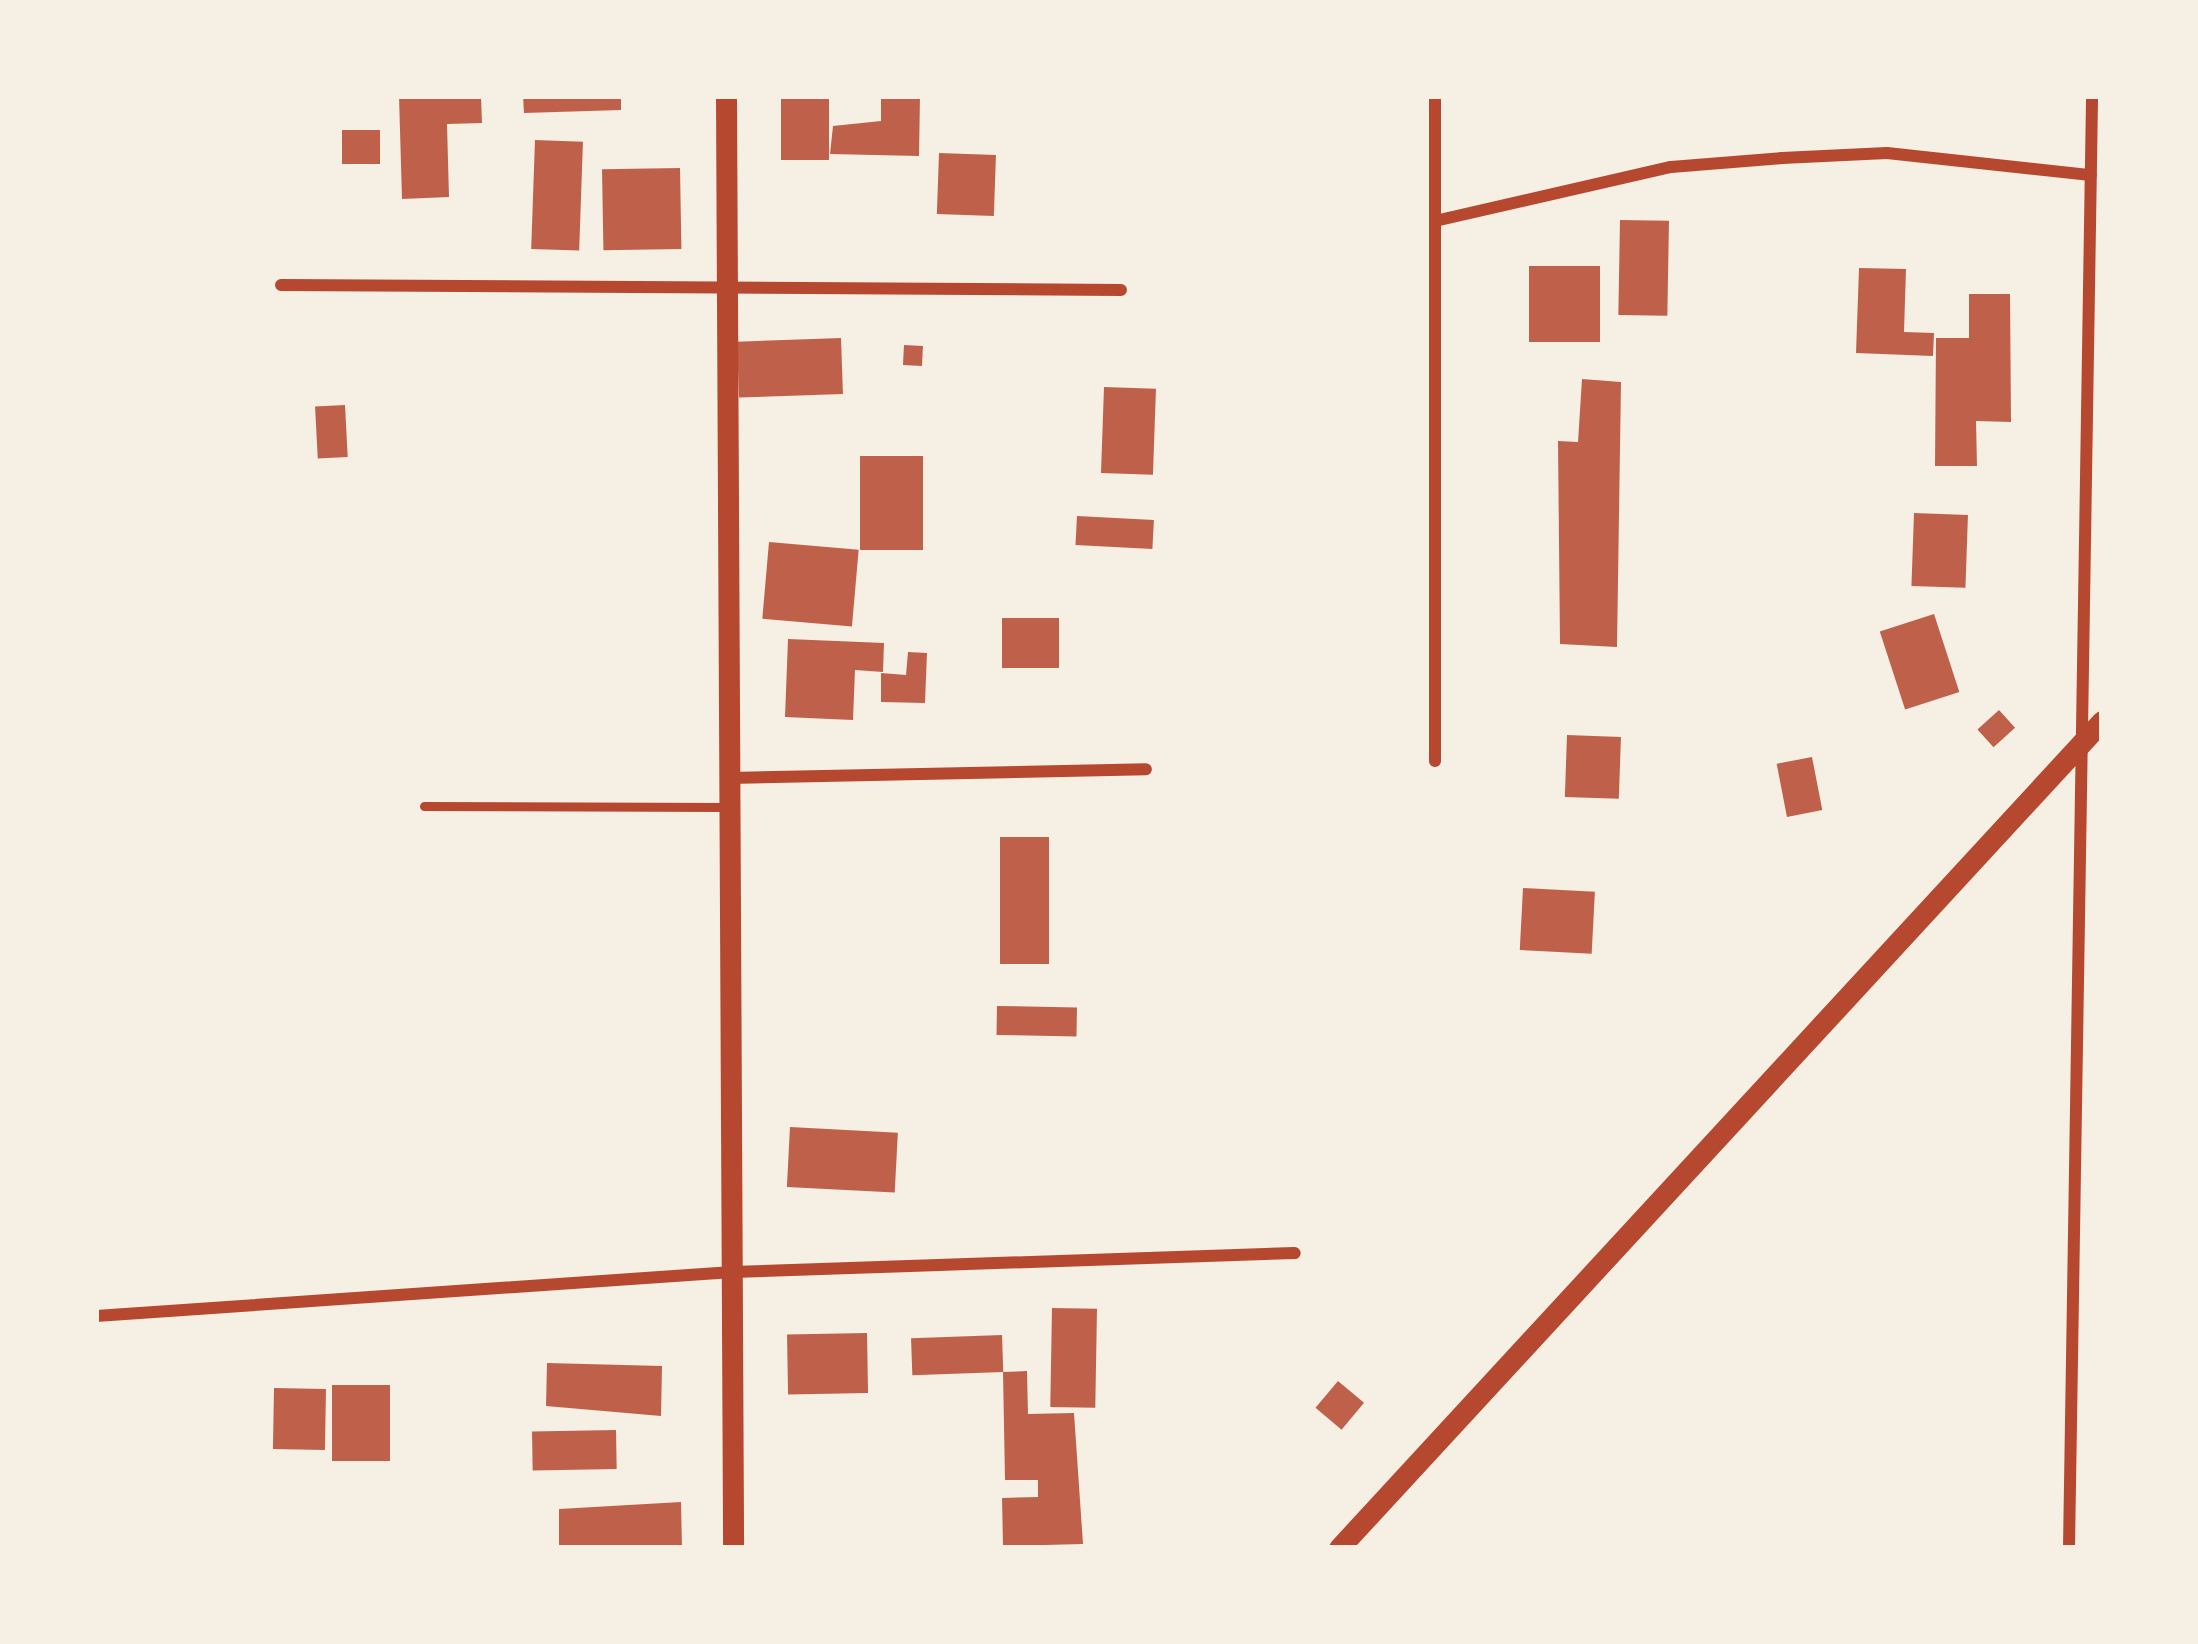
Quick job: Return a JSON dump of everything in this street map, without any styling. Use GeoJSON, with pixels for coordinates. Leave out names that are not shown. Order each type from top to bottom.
{"type":"FeatureCollection","features":[{"type":"Feature","properties":{"kind":"street"},"geometry":{"type":"LineString","coordinates":[[726,96],[734,1548]]}},
{"type":"Feature","properties":{"kind":"street"},"geometry":{"type":"LineString","coordinates":[[1435,96],[1435,761]]}},
{"type":"Feature","properties":{"kind":"street"},"geometry":{"type":"LineString","coordinates":[[2068,1548],[2092,96]]}},
{"type":"Feature","properties":{"kind":"street"},"geometry":{"type":"LineString","coordinates":[[1435,221],[1671,167],[1782,158],[1887,153],[2091,175]]}},
{"type":"Feature","properties":{"kind":"street"},"geometry":{"type":"LineString","coordinates":[[281,285],[1121,290]]}},
{"type":"Feature","properties":{"kind":"street"},"geometry":{"type":"LineString","coordinates":[[1340,1548],[2102,721]]}},
{"type":"Feature","properties":{"kind":"street"},"geometry":{"type":"LineString","coordinates":[[729,778],[1146,769]]}},
{"type":"Feature","properties":{"kind":"street"},"geometry":{"type":"LineString","coordinates":[[96,1316],[732,1273],[1294,1252]]}},
{"type":"Feature","properties":{"kind":"lane"},"geometry":{"type":"LineString","coordinates":[[424,806],[729,807]]}},
{"type":"Feature","properties":{"kind":"building"},"geometry":{"type":"Polygon","coordinates":[[[399,96],[481,96],[482,123],[447,124],[449,197],[402,199],[399,96]]]}},
{"type":"Feature","properties":{"kind":"building"},"geometry":{"type":"Polygon","coordinates":[[[523,96],[621,96],[621,110],[524,113],[523,96]]]}},
{"type":"Feature","properties":{"kind":"building"},"geometry":{"type":"Polygon","coordinates":[[[781,96],[829,96],[829,160],[781,160],[781,96]]]}},
{"type":"Feature","properties":{"kind":"building"},"geometry":{"type":"Polygon","coordinates":[[[881,96],[920,96],[919,156],[830,154],[833,126],[881,121],[881,96]]]}},
{"type":"Feature","properties":{"kind":"building"},"geometry":{"type":"Polygon","coordinates":[[[342,130],[380,130],[380,164],[342,164],[342,130]]]}},
{"type":"Feature","properties":{"kind":"building"},"geometry":{"type":"Polygon","coordinates":[[[535,140],[583,142],[579,251],[531,249],[535,140]]]}},
{"type":"Feature","properties":{"kind":"building"},"geometry":{"type":"Polygon","coordinates":[[[939,153],[996,155],[994,216],[937,214],[939,153]]]}},
{"type":"Feature","properties":{"kind":"building"},"geometry":{"type":"Polygon","coordinates":[[[680,168],[681,249],[603,250],[602,169],[680,168]]]}},
{"type":"Feature","properties":{"kind":"building"},"geometry":{"type":"Polygon","coordinates":[[[1620,220],[1669,221],[1667,316],[1618,315],[1620,220]]]}},
{"type":"Feature","properties":{"kind":"building"},"geometry":{"type":"Polygon","coordinates":[[[1529,266],[1600,266],[1600,342],[1529,342],[1529,266]]]}},
{"type":"Feature","properties":{"kind":"building"},"geometry":{"type":"Polygon","coordinates":[[[1859,268],[1906,269],[1904,332],[1934,333],[1933,356],[1856,353],[1859,268]]]}},
{"type":"Feature","properties":{"kind":"building"},"geometry":{"type":"Polygon","coordinates":[[[1969,294],[2010,294],[2011,422],[1976,421],[1977,466],[1935,466],[1936,338],[1969,338],[1969,294]]]}},
{"type":"Feature","properties":{"kind":"building"},"geometry":{"type":"Polygon","coordinates":[[[841,338],[843,394],[739,398],[737,342],[841,338]]]}},
{"type":"Feature","properties":{"kind":"building"},"geometry":{"type":"Polygon","coordinates":[[[904,345],[923,346],[922,366],[903,365],[904,345]]]}},
{"type":"Feature","properties":{"kind":"building"},"geometry":{"type":"Polygon","coordinates":[[[1582,379],[1621,382],[1617,647],[1560,644],[1558,441],[1578,442],[1582,379]]]}},
{"type":"Feature","properties":{"kind":"building"},"geometry":{"type":"Polygon","coordinates":[[[1104,387],[1156,389],[1153,475],[1101,473],[1104,387]]]}},
{"type":"Feature","properties":{"kind":"building"},"geometry":{"type":"Polygon","coordinates":[[[345,405],[348,457],[318,458],[315,407],[345,405]]]}},
{"type":"Feature","properties":{"kind":"building"},"geometry":{"type":"Polygon","coordinates":[[[860,456],[923,456],[923,550],[860,550],[860,456]]]}},
{"type":"Feature","properties":{"kind":"building"},"geometry":{"type":"Polygon","coordinates":[[[1914,513],[1968,515],[1965,588],[1911,586],[1914,513]]]}},
{"type":"Feature","properties":{"kind":"building"},"geometry":{"type":"Polygon","coordinates":[[[1077,516],[1154,520],[1152,549],[1075,545],[1077,516]]]}},
{"type":"Feature","properties":{"kind":"building"},"geometry":{"type":"Polygon","coordinates":[[[769,542],[859,550],[852,627],[762,619],[769,542]]]}},
{"type":"Feature","properties":{"kind":"building"},"geometry":{"type":"Polygon","coordinates":[[[1934,614],[1959,692],[1905,710],[1880,632],[1934,614]]]}},
{"type":"Feature","properties":{"kind":"building"},"geometry":{"type":"Polygon","coordinates":[[[1002,618],[1059,618],[1059,668],[1002,668],[1002,618]]]}},
{"type":"Feature","properties":{"kind":"building"},"geometry":{"type":"Polygon","coordinates":[[[788,639],[884,643],[883,672],[855,670],[853,720],[785,717],[788,639]]]}},
{"type":"Feature","properties":{"kind":"building"},"geometry":{"type":"Polygon","coordinates":[[[908,652],[927,653],[925,703],[881,702],[881,673],[906,675],[908,652]]]}},
{"type":"Feature","properties":{"kind":"building"},"geometry":{"type":"Polygon","coordinates":[[[1999,710],[2015,728],[1994,747],[1977,729],[1999,710]]]}},
{"type":"Feature","properties":{"kind":"building"},"geometry":{"type":"Polygon","coordinates":[[[1567,735],[1621,737],[1619,799],[1565,797],[1567,735]]]}},
{"type":"Feature","properties":{"kind":"building"},"geometry":{"type":"Polygon","coordinates":[[[1812,757],[1822,810],[1787,817],[1777,764],[1812,757]]]}},
{"type":"Feature","properties":{"kind":"building"},"geometry":{"type":"Polygon","coordinates":[[[1000,837],[1049,837],[1049,964],[1000,964],[1000,837]]]}},
{"type":"Feature","properties":{"kind":"building"},"geometry":{"type":"Polygon","coordinates":[[[1523,888],[1595,892],[1592,954],[1520,950],[1523,888]]]}},
{"type":"Feature","properties":{"kind":"building"},"geometry":{"type":"Polygon","coordinates":[[[997,1006],[1077,1007],[1076,1036],[996,1035],[997,1006]]]}},
{"type":"Feature","properties":{"kind":"building"},"geometry":{"type":"Polygon","coordinates":[[[790,1127],[898,1133],[895,1193],[787,1187],[790,1127]]]}},
{"type":"Feature","properties":{"kind":"building"},"geometry":{"type":"Polygon","coordinates":[[[1052,1308],[1097,1309],[1095,1408],[1050,1407],[1052,1308]]]}},
{"type":"Feature","properties":{"kind":"building"},"geometry":{"type":"Polygon","coordinates":[[[867,1333],[868,1393],[788,1394],[787,1334],[867,1333]]]}},
{"type":"Feature","properties":{"kind":"building"},"geometry":{"type":"Polygon","coordinates":[[[1002,1335],[1003,1372],[912,1375],[911,1338],[1002,1335]]]}},
{"type":"Feature","properties":{"kind":"building"},"geometry":{"type":"Polygon","coordinates":[[[547,1363],[662,1366],[661,1416],[546,1406],[547,1363]]]}},
{"type":"Feature","properties":{"kind":"building"},"geometry":{"type":"Polygon","coordinates":[[[1027,1371],[1028,1414],[1074,1413],[1083,1544],[1003,1546],[1002,1498],[1038,1497],[1038,1480],[1005,1480],[1003,1372],[1027,1371]]]}},
{"type":"Feature","properties":{"kind":"building"},"geometry":{"type":"Polygon","coordinates":[[[1338,1381],[1364,1403],[1342,1430],[1316,1408],[1338,1381]]]}},
{"type":"Feature","properties":{"kind":"building"},"geometry":{"type":"Polygon","coordinates":[[[332,1385],[390,1385],[390,1461],[332,1461],[332,1385]]]}},
{"type":"Feature","properties":{"kind":"building"},"geometry":{"type":"Polygon","coordinates":[[[274,1388],[326,1389],[325,1450],[273,1449],[274,1388]]]}},
{"type":"Feature","properties":{"kind":"building"},"geometry":{"type":"Polygon","coordinates":[[[616,1430],[617,1469],[533,1470],[532,1431],[616,1430]]]}},
{"type":"Feature","properties":{"kind":"building"},"geometry":{"type":"Polygon","coordinates":[[[681,1502],[682,1548],[559,1548],[559,1509],[681,1502]]]}}]}
